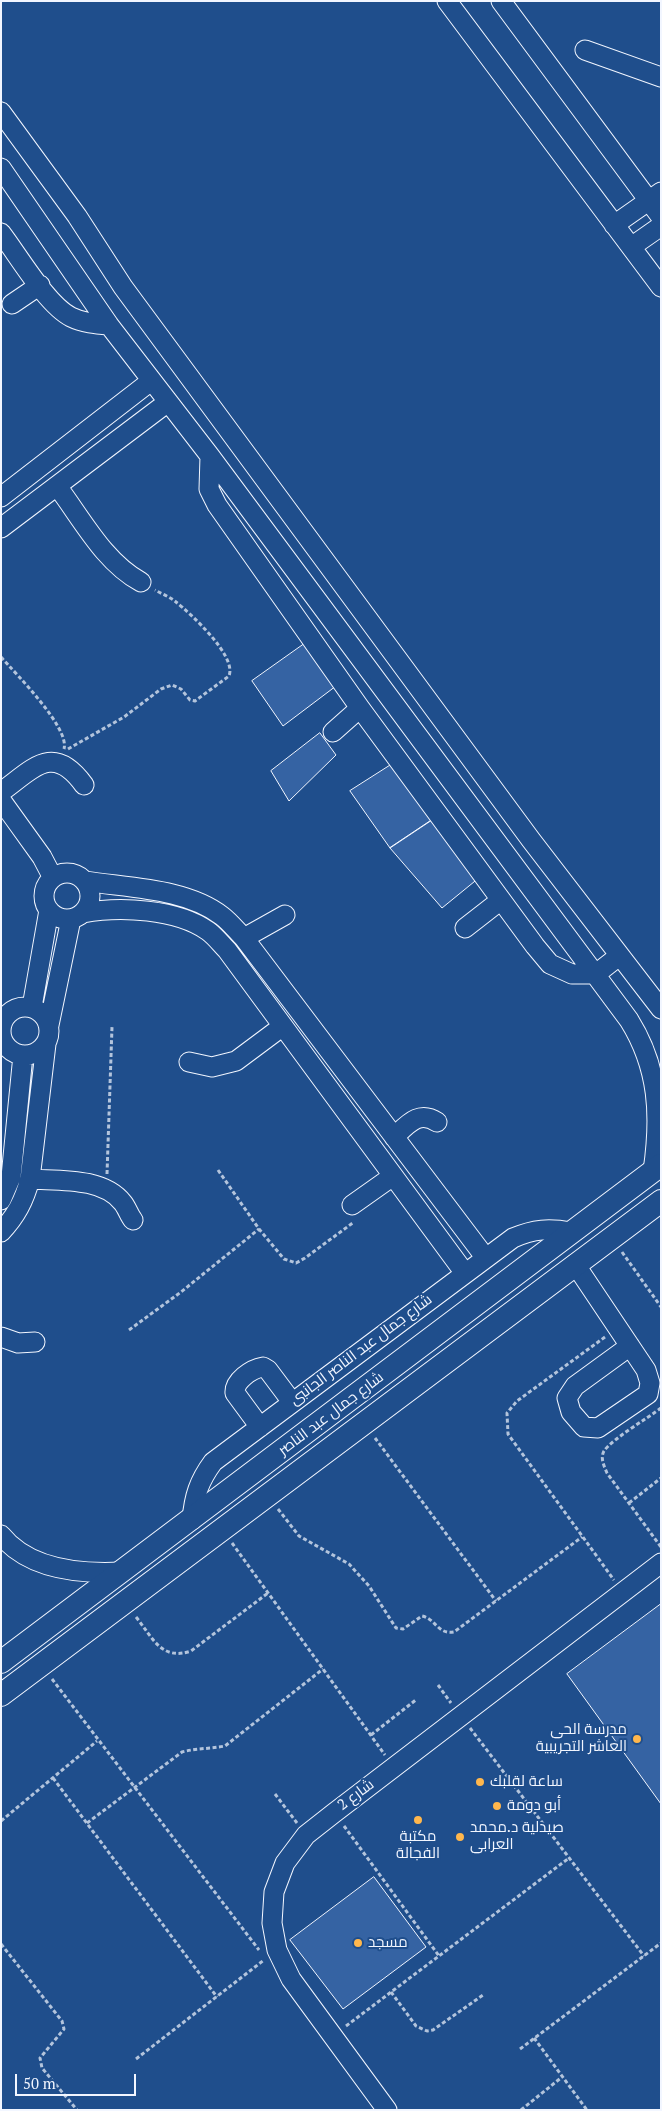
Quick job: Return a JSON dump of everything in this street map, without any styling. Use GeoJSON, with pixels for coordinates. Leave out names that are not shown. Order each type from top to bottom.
{"type":"FeatureCollection","features":[{"type":"Feature","properties":{"kind":"main road","name":"شارع جمال عبد الناصر"},"geometry":{"type":"LineString","coordinates":[[1,1662],[657,1168]]}},
{"type":"Feature","properties":{"kind":"main road","name":"شارع جمال عبد الناصر"},"geometry":{"type":"LineString","coordinates":[[1,1695],[223,1531],[661,1201]]}},
{"type":"Feature","properties":{"kind":"street"},"geometry":{"type":"LineString","coordinates":[[448,1],[661,287]]}},
{"type":"Feature","properties":{"kind":"street"},"geometry":{"type":"LineString","coordinates":[[501,1],[655,196],[661,217]]}},
{"type":"Feature","properties":{"kind":"street"},"geometry":{"type":"LineString","coordinates":[[585,50],[661,77]]}},
{"type":"Feature","properties":{"kind":"street"},"geometry":{"type":"LineString","coordinates":[[1,112],[77,216],[123,288],[531,840],[661,1010]]}},
{"type":"Feature","properties":{"kind":"street"},"geometry":{"type":"LineString","coordinates":[[1,168],[109,325],[210,456],[596,974],[655,1058],[657,1168]]}},
{"type":"Feature","properties":{"kind":"street"},"geometry":{"type":"LineString","coordinates":[[614,225],[655,196]]}},
{"type":"Feature","properties":{"kind":"street"},"geometry":{"type":"LineString","coordinates":[[631,247],[661,226]]}},
{"type":"Feature","properties":{"kind":"street"},"geometry":{"type":"LineString","coordinates":[[1,233],[54,305],[70,317],[89,324],[109,325]]}},
{"type":"Feature","properties":{"kind":"street"},"geometry":{"type":"LineString","coordinates":[[12,304],[40,285]]}},
{"type":"Feature","properties":{"kind":"street"},"geometry":{"type":"LineString","coordinates":[[1,497],[151,381]]}},
{"type":"Feature","properties":{"kind":"street"},"geometry":{"type":"LineString","coordinates":[[1,528],[168,402]]}},
{"type":"Feature","properties":{"kind":"street"},"geometry":{"type":"LineString","coordinates":[[210,456],[209,489],[217,506],[360,708],[550,964],[572,974],[596,974],[620,956]]}},
{"type":"Feature","properties":{"kind":"street"},"geometry":{"type":"LineString","coordinates":[[50,459],[62,482],[113,563],[126,574],[141,582]]}},
{"type":"Feature","properties":{"kind":"street"},"geometry":{"type":"LineString","coordinates":[[333,732],[360,708]]}},
{"type":"Feature","properties":{"kind":"street"},"geometry":{"type":"LineString","coordinates":[[1,792],[42,762],[60,763],[74,771],[84,784]]}},
{"type":"Feature","properties":{"kind":"street"},"geometry":{"type":"LineString","coordinates":[[1,800],[42,857],[53,878]]}},
{"type":"Feature","properties":{"kind":"street"},"geometry":{"type":"LineString","coordinates":[[508,857],[531,840]]}},
{"type":"Feature","properties":{"kind":"street"},"geometry":{"type":"LineString","coordinates":[[464,1272],[227,950],[209,931],[186,919],[160,913],[110,909],[77,916],[54,915],[48,910],[45,902],[45,893],[53,878],[73,874],[85,881],[164,893],[194,900],[222,916],[244,938],[485,1258]]}},
{"type":"Feature","properties":{"kind":"street"},"geometry":{"type":"LineString","coordinates":[[1,1232],[15,1217],[25,1199],[30,1179],[49,1025],[77,916],[90,897],[85,881]]}},
{"type":"Feature","properties":{"kind":"street"},"geometry":{"type":"LineString","coordinates":[[464,928],[502,900]]}},
{"type":"Feature","properties":{"kind":"street"},"geometry":{"type":"LineString","coordinates":[[32,1007],[48,910]]}},
{"type":"Feature","properties":{"kind":"street"},"geometry":{"type":"LineString","coordinates":[[244,938],[284,915]]}},
{"type":"Feature","properties":{"kind":"street"},"geometry":{"type":"LineString","coordinates":[[46,1044],[36,1053],[23,1055],[9,1048],[1,1035],[6,1005],[32,1007],[43,1014],[49,1025]]}},
{"type":"Feature","properties":{"kind":"street"},"geometry":{"type":"LineString","coordinates":[[188,1062],[212,1067],[236,1062],[283,1026]]}},
{"type":"Feature","properties":{"kind":"street"},"geometry":{"type":"LineString","coordinates":[[1,1200],[11,1177],[23,1055]]}},
{"type":"Feature","properties":{"kind":"street"},"geometry":{"type":"LineString","coordinates":[[335,1098],[354,1084]]}},
{"type":"Feature","properties":{"kind":"street"},"geometry":{"type":"LineString","coordinates":[[394,1137],[419,1117],[428,1116],[437,1122]]}},
{"type":"Feature","properties":{"kind":"street"},"geometry":{"type":"LineString","coordinates":[[352,1205],[393,1176]]}},
{"type":"Feature","properties":{"kind":"street"},"geometry":{"type":"LineString","coordinates":[[30,1179],[87,1183],[106,1189],[122,1202],[133,1220]]}},
{"type":"Feature","properties":{"kind":"street","name":"شارع جمال عبد الناصر الجانبى"},"geometry":{"type":"LineString","coordinates":[[192,1520],[194,1499],[201,1479],[213,1462],[464,1272],[513,1238],[532,1230],[552,1228],[571,1232]]}},
{"type":"Feature","properties":{"kind":"street"},"geometry":{"type":"LineString","coordinates":[[576,1264],[646,1370],[650,1383],[648,1394],[598,1428],[584,1427],[571,1412],[567,1398],[575,1386],[630,1346]]}},
{"type":"Feature","properties":{"kind":"street"},"geometry":{"type":"LineString","coordinates":[[1,1337],[18,1343],[35,1342]]}},
{"type":"Feature","properties":{"kind":"street"},"geometry":{"type":"LineString","coordinates":[[260,1427],[235,1393],[236,1383],[257,1368],[263,1367],[268,1370],[292,1402]]}},
{"type":"Feature","properties":{"kind":"street"},"geometry":{"type":"LineString","coordinates":[[3,1544],[61,1569],[91,1574],[121,1572]]}},
{"type":"Feature","properties":{"kind":"street","name":"شارع 2"},"geometry":{"type":"LineString","coordinates":[[388,2110],[291,1979],[277,1950],[272,1923],[274,1892],[285,1864],[306,1835],[661,1563]]}},
{"type":"Feature","properties":{"kind":"path"},"geometry":{"type":"LineString","coordinates":[[1,657],[60,728],[66,742],[63,752],[124,717],[161,689],[172,685],[181,689],[190,700],[201,699],[230,676],[232,670],[229,664],[213,637],[175,601],[141,582]]}},
{"type":"Feature","properties":{"kind":"path"},"geometry":{"type":"LineString","coordinates":[[106,1189],[112,1027]]}},
{"type":"Feature","properties":{"kind":"path"},"geometry":{"type":"LineString","coordinates":[[218,1170],[259,1229],[284,1259],[296,1263],[354,1222],[347,1211],[352,1205]]}},
{"type":"Feature","properties":{"kind":"path"},"geometry":{"type":"LineString","coordinates":[[129,1330],[259,1229]]}},
{"type":"Feature","properties":{"kind":"path"},"geometry":{"type":"LineString","coordinates":[[611,1237],[661,1307]]}},
{"type":"Feature","properties":{"kind":"path"},"geometry":{"type":"LineString","coordinates":[[618,1327],[517,1401],[507,1413],[508,1434],[622,1592]]}},
{"type":"Feature","properties":{"kind":"path"},"geometry":{"type":"LineString","coordinates":[[661,1408],[604,1452],[602,1462],[607,1473],[661,1547]]}},
{"type":"Feature","properties":{"kind":"path"},"geometry":{"type":"LineString","coordinates":[[364,1424],[496,1600]]}},
{"type":"Feature","properties":{"kind":"path"},"geometry":{"type":"LineString","coordinates":[[629,1503],[661,1478]]}},
{"type":"Feature","properties":{"kind":"path"},"geometry":{"type":"LineString","coordinates":[[268,1497],[299,1536],[349,1564],[369,1586],[396,1628],[403,1629],[422,1616],[429,1618],[441,1631],[446,1633],[454,1632],[582,1536]]}},
{"type":"Feature","properties":{"kind":"path"},"geometry":{"type":"LineString","coordinates":[[223,1531],[394,1767]]}},
{"type":"Feature","properties":{"kind":"path"},"geometry":{"type":"LineString","coordinates":[[125,1604],[164,1652],[178,1655],[191,1651],[268,1593]]}},
{"type":"Feature","properties":{"kind":"path"},"geometry":{"type":"LineString","coordinates":[[41,1665],[97,1741],[266,1959],[136,2060]]}},
{"type":"Feature","properties":{"kind":"path"},"geometry":{"type":"LineString","coordinates":[[87,1823],[182,1752],[196,1748],[210,1749],[225,1746],[323,1669]]}},
{"type":"Feature","properties":{"kind":"path"},"geometry":{"type":"LineString","coordinates":[[438,1686],[644,1956]]}},
{"type":"Feature","properties":{"kind":"path"},"geometry":{"type":"LineString","coordinates":[[371,1735],[417,1699]]}},
{"type":"Feature","properties":{"kind":"path"},"geometry":{"type":"LineString","coordinates":[[1,1821],[97,1741]]}},
{"type":"Feature","properties":{"kind":"path"},"geometry":{"type":"LineString","coordinates":[[53,1778],[217,1997]]}},
{"type":"Feature","properties":{"kind":"path"},"geometry":{"type":"LineString","coordinates":[[275,1794],[306,1835]]}},
{"type":"Feature","properties":{"kind":"path"},"geometry":{"type":"LineString","coordinates":[[334,1813],[440,1956]]}},
{"type":"Feature","properties":{"kind":"path"},"geometry":{"type":"LineString","coordinates":[[333,2036],[569,1858]]}},
{"type":"Feature","properties":{"kind":"path"},"geometry":{"type":"LineString","coordinates":[[520,2049],[661,1943]]}},
{"type":"Feature","properties":{"kind":"path"},"geometry":{"type":"LineString","coordinates":[[1,1944],[62,2021],[64,2029],[60,2036],[40,2058],[42,2068],[77,2110]]}},
{"type":"Feature","properties":{"kind":"path"},"geometry":{"type":"LineString","coordinates":[[391,1992],[416,2026],[427,2032],[433,2030],[484,1995]]}},
{"type":"Feature","properties":{"kind":"path"},"geometry":{"type":"LineString","coordinates":[[534,2038],[587,2110]]}},
{"type":"Feature","properties":{"kind":"path"},"geometry":{"type":"LineString","coordinates":[[521,2110],[562,2077]]}},
{"type":"Feature","properties":{"kind":"building"},"geometry":{"type":"Polygon","coordinates":[[[307,642],[336,686],[283,726],[252,681],[307,642]]]}},
{"type":"Feature","properties":{"kind":"building"},"geometry":{"type":"Polygon","coordinates":[[[320,733],[336,755],[289,801],[271,771],[320,733]]]}},
{"type":"Feature","properties":{"kind":"building"},"geometry":{"type":"Polygon","coordinates":[[[394,763],[435,818],[390,848],[350,791],[394,763]]]}},
{"type":"Feature","properties":{"kind":"building"},"geometry":{"type":"Polygon","coordinates":[[[435,818],[480,877],[442,908],[390,848],[435,818]]]}},
{"type":"Feature","properties":{"kind":"building","name":"مدرسة الحى العاشر التجريبية"},"geometry":{"type":"Polygon","coordinates":[[[661,1604],[661,1804],[567,1674],[661,1604]]]}},
{"type":"Feature","properties":{"kind":"building","name":"مسجد"},"geometry":{"type":"Polygon","coordinates":[[[374,1877],[426,1947],[343,2009],[290,1940],[374,1877]]]}},
{"type":"Feature","properties":{"kind":"place","name":"مدرسة الحى العاشر التجريبية"},"geometry":{"type":"Point","coordinates":[637,1739]}},
{"type":"Feature","properties":{"kind":"place","name":"ساعة لقلبك"},"geometry":{"type":"Point","coordinates":[480,1782]}},
{"type":"Feature","properties":{"kind":"place","name":"أبو دومة"},"geometry":{"type":"Point","coordinates":[497,1806]}},
{"type":"Feature","properties":{"kind":"place","name":"مكتبة الفجالة"},"geometry":{"type":"Point","coordinates":[418,1820]}},
{"type":"Feature","properties":{"kind":"place","name":"صيدلية د.محمد العرابى"},"geometry":{"type":"Point","coordinates":[460,1837]}},
{"type":"Feature","properties":{"kind":"place","name":"مسجد"},"geometry":{"type":"Point","coordinates":[358,1943]}}]}
